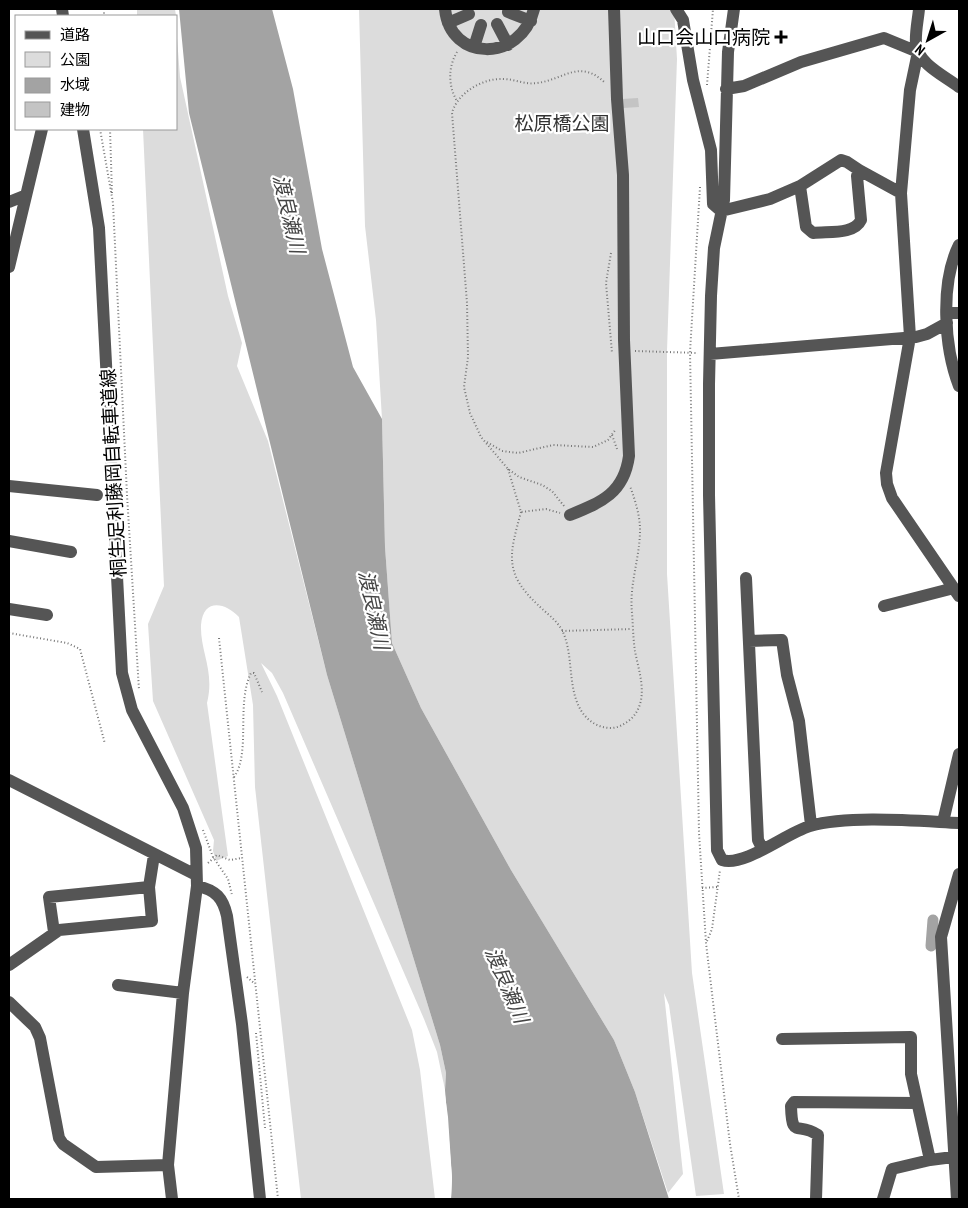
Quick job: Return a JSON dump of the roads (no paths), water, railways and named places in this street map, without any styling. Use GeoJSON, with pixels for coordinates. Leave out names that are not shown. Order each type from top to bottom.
{"type":"FeatureCollection","features":[{"type":"Feature","properties":{"kind":"street"},"geometry":{"type":"LineString","coordinates":[[445,9],[448,23],[468,44],[497,48],[508,46],[523,34],[532,15],[508,12]]}},
{"type":"Feature","properties":{"kind":"street"},"geometry":{"type":"LineString","coordinates":[[570,515],[604,499],[619,488],[626,474],[629,456],[624,351],[623,175],[616,98],[614,9]]}},
{"type":"Feature","properties":{"kind":"street"},"geometry":{"type":"LineString","coordinates":[[676,9],[683,20],[693,80],[711,150],[713,204],[721,211]]}},
{"type":"Feature","properties":{"kind":"street"},"geometry":{"type":"LineString","coordinates":[[734,9],[726,89],[724,200],[714,248],[710,354],[708,478],[717,850],[722,860],[741,859],[788,834],[811,825],[869,820],[959,823]]}},
{"type":"Feature","properties":{"kind":"street"},"geometry":{"type":"LineString","coordinates":[[919,9],[916,43],[918,52],[927,63],[959,87]]}},
{"type":"Feature","properties":{"kind":"street"},"geometry":{"type":"LineString","coordinates":[[448,23],[470,14]]}},
{"type":"Feature","properties":{"kind":"street"},"geometry":{"type":"LineString","coordinates":[[497,24],[508,46]]}},
{"type":"Feature","properties":{"kind":"street"},"geometry":{"type":"LineString","coordinates":[[468,44],[481,25]]}},
{"type":"Feature","properties":{"kind":"street"},"geometry":{"type":"LineString","coordinates":[[726,89],[744,86],[822,55],[884,38],[918,52]]}},
{"type":"Feature","properties":{"kind":"street"},"geometry":{"type":"LineString","coordinates":[[884,606],[956,592],[892,498],[887,484],[886,473],[910,337],[901,193],[910,90],[913,67],[918,52]]}},
{"type":"Feature","properties":{"kind":"street"},"geometry":{"type":"LineString","coordinates":[[9,267],[24,196],[42,130]]}},
{"type":"Feature","properties":{"kind":"street"},"geometry":{"type":"LineString","coordinates":[[83,130],[99,228],[122,673],[132,710],[183,808],[196,848],[196,881],[183,993],[168,1166],[172,1199]]}},
{"type":"Feature","properties":{"kind":"street"},"geometry":{"type":"LineString","coordinates":[[721,211],[770,199],[800,186],[842,160],[901,193]]}},
{"type":"Feature","properties":{"kind":"street"},"geometry":{"type":"LineString","coordinates":[[800,186],[806,227],[809,231],[813,233],[854,229],[861,220],[856,176],[859,170]]}},
{"type":"Feature","properties":{"kind":"street"},"geometry":{"type":"LineString","coordinates":[[9,202],[24,196]]}},
{"type":"Feature","properties":{"kind":"street"},"geometry":{"type":"LineString","coordinates":[[959,245],[951,267],[951,316],[959,386]]}},
{"type":"Feature","properties":{"kind":"street"},"geometry":{"type":"LineString","coordinates":[[710,354],[910,337],[927,334],[951,316]]}},
{"type":"Feature","properties":{"kind":"street"},"geometry":{"type":"LineString","coordinates":[[9,486],[97,495]]}},
{"type":"Feature","properties":{"kind":"street"},"geometry":{"type":"LineString","coordinates":[[9,541],[71,552]]}},
{"type":"Feature","properties":{"kind":"street"},"geometry":{"type":"LineString","coordinates":[[746,578],[758,840],[762,848]]}},
{"type":"Feature","properties":{"kind":"street"},"geometry":{"type":"LineString","coordinates":[[9,609],[47,615]]}},
{"type":"Feature","properties":{"kind":"street"},"geometry":{"type":"LineString","coordinates":[[749,641],[782,640],[785,647],[786,670],[798,721],[811,825]]}},
{"type":"Feature","properties":{"kind":"street"},"geometry":{"type":"LineString","coordinates":[[942,822],[959,754]]}},
{"type":"Feature","properties":{"kind":"street"},"geometry":{"type":"LineString","coordinates":[[9,780],[154,855],[219,895],[224,902],[242,1024],[260,1199]]}},
{"type":"Feature","properties":{"kind":"street"},"geometry":{"type":"LineString","coordinates":[[9,965],[59,930],[152,921],[149,888],[154,855]]}},
{"type":"Feature","properties":{"kind":"street"},"geometry":{"type":"LineString","coordinates":[[957,1199],[941,937],[959,874]]}},
{"type":"Feature","properties":{"kind":"street"},"geometry":{"type":"LineString","coordinates":[[54,932],[50,896],[149,888]]}},
{"type":"Feature","properties":{"kind":"street"},"geometry":{"type":"LineString","coordinates":[[118,985],[183,993]]}},
{"type":"Feature","properties":{"kind":"street"},"geometry":{"type":"LineString","coordinates":[[9,1002],[34,1027],[40,1038],[59,1138],[62,1144],[96,1167],[168,1166]]}},
{"type":"Feature","properties":{"kind":"street"},"geometry":{"type":"LineString","coordinates":[[782,1039],[912,1037],[911,1074],[930,1160]]}},
{"type":"Feature","properties":{"kind":"street"},"geometry":{"type":"LineString","coordinates":[[816,1199],[818,1135],[794,1128],[791,1106],[794,1102],[917,1103]]}},
{"type":"Feature","properties":{"kind":"street"},"geometry":{"type":"LineString","coordinates":[[883,1199],[890,1172],[905,1164],[953,1157]]}},
{"type":"Feature","properties":{"kind":"water","name":"渡良瀬川"},"geometry":{"type":"Polygon","coordinates":[[[179,9],[272,9],[293,89],[322,249],[353,367],[382,419],[385,547],[392,643],[421,708],[511,870],[614,1040],[635,1092],[669,1199],[451,1199],[452,1178],[445,1090],[446,1073],[440,1045],[327,675],[189,113],[179,9]]]}},
{"type":"Feature","properties":{"kind":"waterway"},"geometry":{"type":"LineString","coordinates":[[931,946],[933,920]]}},
{"type":"Feature","properties":{"kind":"place","name":"山口会山口病院"},"geometry":{"type":"Point","coordinates":[781,37]}},
{"type":"Feature","properties":{"kind":"park label","name":"松原橋公園"},"geometry":{"type":"Point","coordinates":[562,123]}}]}
